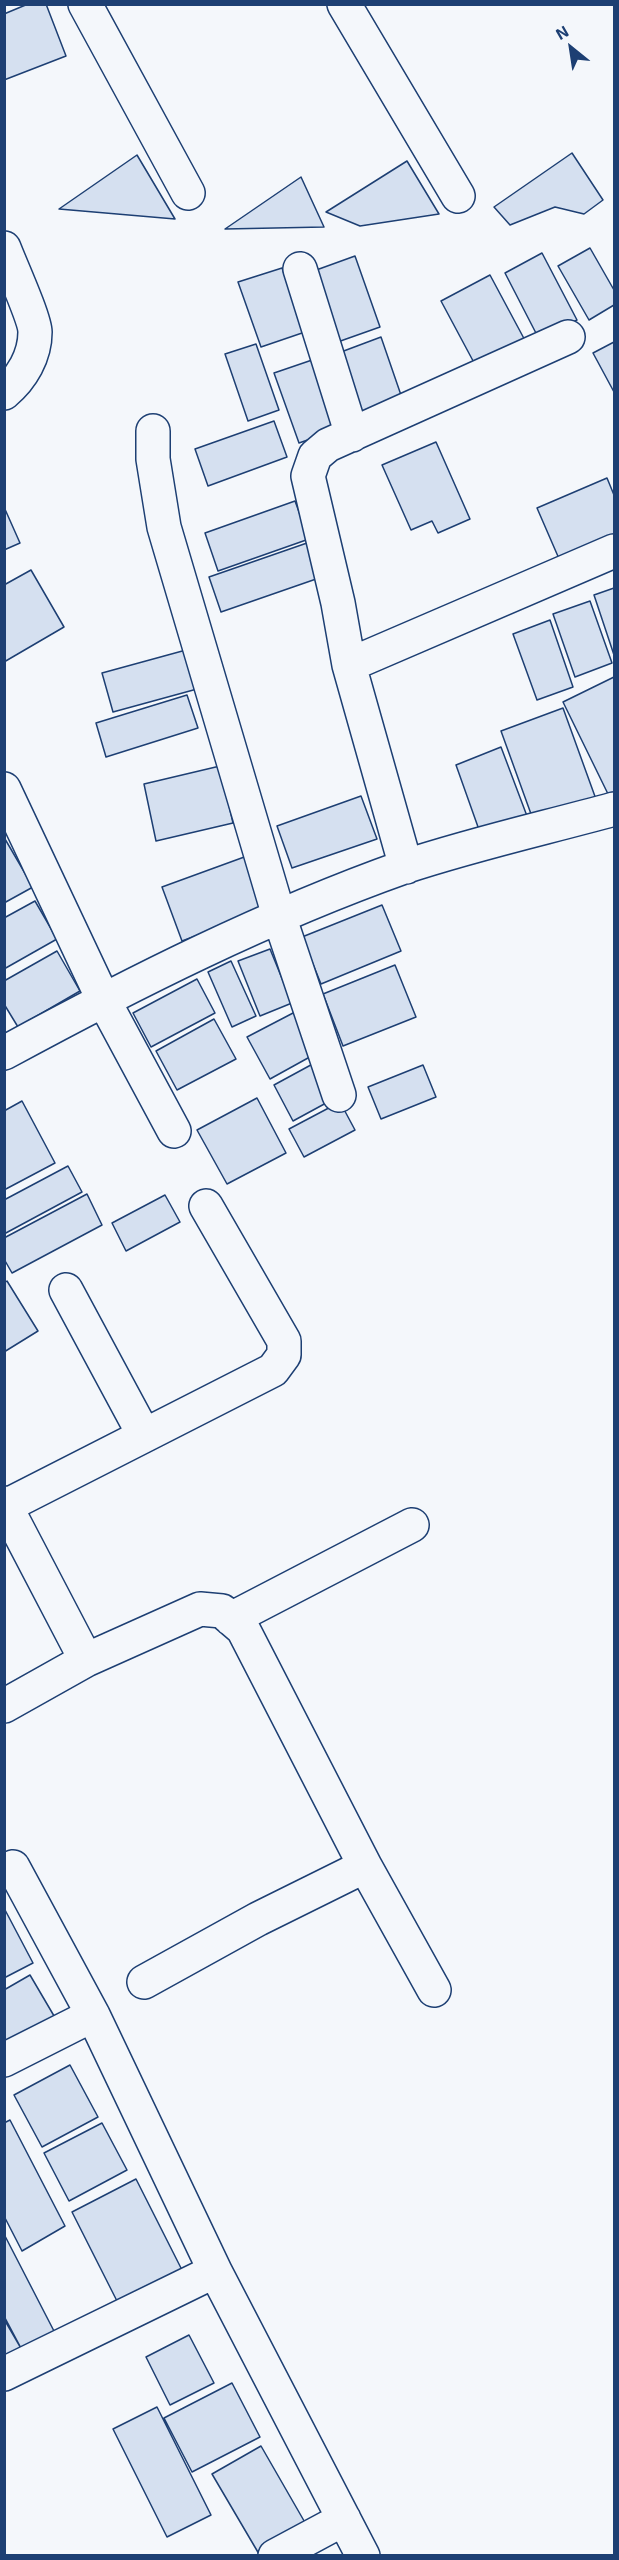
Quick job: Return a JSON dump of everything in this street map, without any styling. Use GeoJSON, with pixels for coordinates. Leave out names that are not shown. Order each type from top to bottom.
{"type":"FeatureCollection","features":[{"type":"Feature","properties":{"kind":"street"},"geometry":{"type":"LineString","coordinates":[[85,4],[188,193]]}},
{"type":"Feature","properties":{"kind":"street"},"geometry":{"type":"LineString","coordinates":[[345,4],[458,196]]}},
{"type":"Feature","properties":{"kind":"street"},"geometry":{"type":"LineString","coordinates":[[4,248],[35,330],[30,359],[17,383],[4,393]]}},
{"type":"Feature","properties":{"kind":"street"},"geometry":{"type":"LineString","coordinates":[[300,269],[352,435]]}},
{"type":"Feature","properties":{"kind":"street"},"geometry":{"type":"LineString","coordinates":[[406,867],[349,664],[338,603],[308,476],[315,456],[328,445],[568,337]]}},
{"type":"Feature","properties":{"kind":"street"},"geometry":{"type":"LineString","coordinates":[[153,430],[153,459],[164,527],[279,916],[339,1095]]}},
{"type":"Feature","properties":{"kind":"street"},"geometry":{"type":"LineString","coordinates":[[349,664],[615,551]]}},
{"type":"Feature","properties":{"kind":"street"},"geometry":{"type":"LineString","coordinates":[[4,789],[103,999],[174,1131]]}},
{"type":"Feature","properties":{"kind":"street"},"geometry":{"type":"LineString","coordinates":[[4,1053],[103,999],[279,916],[406,867],[615,808]]}},
{"type":"Feature","properties":{"kind":"street"},"geometry":{"type":"LineString","coordinates":[[86,1660],[5,1504],[273,1370],[284,1355],[284,1341],[206,1206]]}},
{"type":"Feature","properties":{"kind":"street"},"geometry":{"type":"LineString","coordinates":[[66,1290],[144,1435]]}},
{"type":"Feature","properties":{"kind":"street"},"geometry":{"type":"LineString","coordinates":[[231,1619],[412,1525]]}},
{"type":"Feature","properties":{"kind":"street"},"geometry":{"type":"LineString","coordinates":[[4,1706],[86,1660],[200,1609],[222,1611],[243,1629],[365,1866],[434,1990]]}},
{"type":"Feature","properties":{"kind":"street"},"geometry":{"type":"LineString","coordinates":[[144,1982],[258,1919],[365,1866]]}},
{"type":"Feature","properties":{"kind":"street"},"geometry":{"type":"LineString","coordinates":[[13,1868],[93,2015],[215,2271],[363,2556]]}},
{"type":"Feature","properties":{"kind":"street"},"geometry":{"type":"LineString","coordinates":[[4,2060],[93,2015]]}},
{"type":"Feature","properties":{"kind":"street"},"geometry":{"type":"LineString","coordinates":[[4,2374],[215,2271]]}},
{"type":"Feature","properties":{"kind":"street"},"geometry":{"type":"LineString","coordinates":[[275,2556],[344,2519]]}},
{"type":"Feature","properties":{"kind":"building"},"geometry":{"type":"Polygon","coordinates":[[[28,4],[46,4],[66,56],[4,80],[4,14],[28,4]]]}},
{"type":"Feature","properties":{"kind":"building"},"geometry":{"type":"Polygon","coordinates":[[[572,153],[603,200],[584,214],[555,207],[510,225],[494,207],[572,153]]]}},
{"type":"Feature","properties":{"kind":"building"},"geometry":{"type":"Polygon","coordinates":[[[137,155],[175,219],[59,209],[137,155]]]}},
{"type":"Feature","properties":{"kind":"building"},"geometry":{"type":"Polygon","coordinates":[[[407,161],[439,214],[360,226],[326,212],[407,161]]]}},
{"type":"Feature","properties":{"kind":"building"},"geometry":{"type":"Polygon","coordinates":[[[301,177],[324,227],[225,229],[301,177]]]}},
{"type":"Feature","properties":{"kind":"building"},"geometry":{"type":"Polygon","coordinates":[[[590,248],[614,290],[614,305],[589,320],[558,266],[590,248]]]}},
{"type":"Feature","properties":{"kind":"building"},"geometry":{"type":"Polygon","coordinates":[[[542,253],[577,320],[539,339],[505,273],[542,253]]]}},
{"type":"Feature","properties":{"kind":"building"},"geometry":{"type":"Polygon","coordinates":[[[355,256],[380,327],[332,344],[308,273],[355,256]]]}},
{"type":"Feature","properties":{"kind":"building"},"geometry":{"type":"Polygon","coordinates":[[[282,268],[305,332],[261,347],[238,282],[282,268]]]}},
{"type":"Feature","properties":{"kind":"building"},"geometry":{"type":"Polygon","coordinates":[[[490,275],[528,346],[479,372],[441,301],[490,275]]]}},
{"type":"Feature","properties":{"kind":"building"},"geometry":{"type":"Polygon","coordinates":[[[381,337],[402,398],[361,412],[341,352],[381,337]]]}},
{"type":"Feature","properties":{"kind":"building"},"geometry":{"type":"Polygon","coordinates":[[[614,342],[614,392],[593,353],[614,342]]]}},
{"type":"Feature","properties":{"kind":"building"},"geometry":{"type":"Polygon","coordinates":[[[256,344],[279,410],[248,421],[225,354],[256,344]]]}},
{"type":"Feature","properties":{"kind":"building"},"geometry":{"type":"Polygon","coordinates":[[[315,359],[339,429],[299,443],[274,373],[315,359]]]}},
{"type":"Feature","properties":{"kind":"building"},"geometry":{"type":"Polygon","coordinates":[[[274,421],[287,457],[208,486],[195,449],[274,421]]]}},
{"type":"Feature","properties":{"kind":"building"},"geometry":{"type":"Polygon","coordinates":[[[436,442],[470,519],[438,533],[432,521],[411,530],[382,465],[436,442]]]}},
{"type":"Feature","properties":{"kind":"building"},"geometry":{"type":"Polygon","coordinates":[[[607,478],[614,495],[614,537],[560,561],[537,508],[607,478]]]}},
{"type":"Feature","properties":{"kind":"building"},"geometry":{"type":"Polygon","coordinates":[[[295,501],[309,539],[218,571],[205,533],[295,501]]]}},
{"type":"Feature","properties":{"kind":"building"},"geometry":{"type":"Polygon","coordinates":[[[4,507],[20,543],[4,550],[4,507]]]}},
{"type":"Feature","properties":{"kind":"building"},"geometry":{"type":"Polygon","coordinates":[[[307,543],[319,578],[221,612],[209,577],[307,543]]]}},
{"type":"Feature","properties":{"kind":"building"},"geometry":{"type":"Polygon","coordinates":[[[31,570],[64,627],[4,662],[4,585],[31,570]]]}},
{"type":"Feature","properties":{"kind":"building"},"geometry":{"type":"Polygon","coordinates":[[[614,588],[614,655],[594,595],[614,588]]]}},
{"type":"Feature","properties":{"kind":"building"},"geometry":{"type":"Polygon","coordinates":[[[590,601],[612,663],[575,677],[553,614],[590,601]]]}},
{"type":"Feature","properties":{"kind":"building"},"geometry":{"type":"Polygon","coordinates":[[[550,620],[573,687],[537,700],[513,634],[550,620]]]}},
{"type":"Feature","properties":{"kind":"building"},"geometry":{"type":"Polygon","coordinates":[[[186,650],[197,689],[113,712],[102,673],[186,650]]]}},
{"type":"Feature","properties":{"kind":"building"},"geometry":{"type":"Polygon","coordinates":[[[614,677],[614,794],[609,796],[563,702],[614,677]]]}},
{"type":"Feature","properties":{"kind":"building"},"geometry":{"type":"Polygon","coordinates":[[[187,695],[198,728],[106,757],[96,723],[187,695]]]}},
{"type":"Feature","properties":{"kind":"building"},"geometry":{"type":"Polygon","coordinates":[[[563,708],[597,802],[535,825],[501,731],[563,708]]]}},
{"type":"Feature","properties":{"kind":"building"},"geometry":{"type":"Polygon","coordinates":[[[501,747],[530,824],[483,841],[456,765],[501,747]]]}},
{"type":"Feature","properties":{"kind":"building"},"geometry":{"type":"Polygon","coordinates":[[[220,766],[233,823],[156,841],[144,784],[220,766]]]}},
{"type":"Feature","properties":{"kind":"building"},"geometry":{"type":"Polygon","coordinates":[[[361,796],[377,839],[292,868],[277,826],[361,796]]]}},
{"type":"Feature","properties":{"kind":"building"},"geometry":{"type":"Polygon","coordinates":[[[4,840],[33,887],[4,903],[4,840]]]}},
{"type":"Feature","properties":{"kind":"building"},"geometry":{"type":"Polygon","coordinates":[[[247,856],[266,910],[182,941],[162,887],[247,856]]]}},
{"type":"Feature","properties":{"kind":"building"},"geometry":{"type":"Polygon","coordinates":[[[35,901],[57,939],[4,969],[4,918],[35,901]]]}},
{"type":"Feature","properties":{"kind":"building"},"geometry":{"type":"Polygon","coordinates":[[[382,905],[401,951],[321,984],[302,937],[382,905]]]}},
{"type":"Feature","properties":{"kind":"building"},"geometry":{"type":"Polygon","coordinates":[[[270,949],[292,1003],[260,1016],[238,961],[270,949]]]}},
{"type":"Feature","properties":{"kind":"building"},"geometry":{"type":"Polygon","coordinates":[[[57,951],[80,991],[18,1027],[4,1004],[4,981],[57,951]]]}},
{"type":"Feature","properties":{"kind":"building"},"geometry":{"type":"Polygon","coordinates":[[[231,961],[256,1016],[232,1027],[208,972],[231,961]]]}},
{"type":"Feature","properties":{"kind":"building"},"geometry":{"type":"Polygon","coordinates":[[[395,965],[416,1017],[343,1046],[323,994],[395,965]]]}},
{"type":"Feature","properties":{"kind":"building"},"geometry":{"type":"Polygon","coordinates":[[[197,979],[215,1013],[151,1047],[133,1013],[197,979]]]}},
{"type":"Feature","properties":{"kind":"building"},"geometry":{"type":"Polygon","coordinates":[[[295,1012],[317,1053],[270,1079],[247,1037],[295,1012]]]}},
{"type":"Feature","properties":{"kind":"building"},"geometry":{"type":"Polygon","coordinates":[[[214,1019],[236,1059],[177,1090],[156,1051],[214,1019]]]}},
{"type":"Feature","properties":{"kind":"building"},"geometry":{"type":"Polygon","coordinates":[[[320,1060],[339,1096],[293,1121],[274,1085],[320,1060]]]}},
{"type":"Feature","properties":{"kind":"building"},"geometry":{"type":"Polygon","coordinates":[[[423,1065],[436,1097],[381,1119],[368,1087],[423,1065]]]}},
{"type":"Feature","properties":{"kind":"building"},"geometry":{"type":"Polygon","coordinates":[[[257,1098],[286,1153],[227,1184],[197,1130],[257,1098]]]}},
{"type":"Feature","properties":{"kind":"building"},"geometry":{"type":"Polygon","coordinates":[[[22,1101],[55,1163],[4,1190],[4,1111],[22,1101]]]}},
{"type":"Feature","properties":{"kind":"building"},"geometry":{"type":"Polygon","coordinates":[[[340,1102],[355,1130],[304,1157],[289,1129],[340,1102]]]}},
{"type":"Feature","properties":{"kind":"building"},"geometry":{"type":"Polygon","coordinates":[[[68,1166],[82,1192],[4,1234],[4,1200],[68,1166]]]}},
{"type":"Feature","properties":{"kind":"building"},"geometry":{"type":"Polygon","coordinates":[[[87,1194],[102,1225],[12,1273],[4,1259],[4,1238],[87,1194]]]}},
{"type":"Feature","properties":{"kind":"building"},"geometry":{"type":"Polygon","coordinates":[[[165,1195],[180,1222],[126,1251],[112,1223],[165,1195]]]}},
{"type":"Feature","properties":{"kind":"building"},"geometry":{"type":"Polygon","coordinates":[[[7,1281],[38,1331],[4,1352],[4,1283],[7,1281]]]}},
{"type":"Feature","properties":{"kind":"building"},"geometry":{"type":"Polygon","coordinates":[[[4,1908],[33,1963],[4,1978],[4,1908]]]}},
{"type":"Feature","properties":{"kind":"building"},"geometry":{"type":"Polygon","coordinates":[[[30,1975],[57,2021],[4,2051],[4,1990],[30,1975]]]}},
{"type":"Feature","properties":{"kind":"building"},"geometry":{"type":"Polygon","coordinates":[[[70,2065],[98,2117],[42,2147],[14,2095],[70,2065]]]}},
{"type":"Feature","properties":{"kind":"building"},"geometry":{"type":"Polygon","coordinates":[[[10,2120],[65,2226],[22,2251],[4,2216],[4,2123],[10,2120]]]}},
{"type":"Feature","properties":{"kind":"building"},"geometry":{"type":"Polygon","coordinates":[[[102,2123],[127,2170],[69,2201],[44,2153],[102,2123]]]}},
{"type":"Feature","properties":{"kind":"building"},"geometry":{"type":"Polygon","coordinates":[[[136,2179],[183,2272],[119,2305],[72,2212],[136,2179]]]}},
{"type":"Feature","properties":{"kind":"building"},"geometry":{"type":"Polygon","coordinates":[[[5,2236],[55,2333],[22,2350],[4,2316],[5,2236]]]}},
{"type":"Feature","properties":{"kind":"building"},"geometry":{"type":"Polygon","coordinates":[[[4,2319],[22,2350],[4,2359],[4,2319]]]}},
{"type":"Feature","properties":{"kind":"building"},"geometry":{"type":"Polygon","coordinates":[[[189,2335],[214,2383],[170,2405],[146,2357],[189,2335]]]}},
{"type":"Feature","properties":{"kind":"building"},"geometry":{"type":"Polygon","coordinates":[[[232,2383],[260,2437],[192,2472],[164,2418],[232,2383]]]}},
{"type":"Feature","properties":{"kind":"building"},"geometry":{"type":"Polygon","coordinates":[[[157,2407],[211,2515],[167,2537],[113,2429],[157,2407]]]}},
{"type":"Feature","properties":{"kind":"building"},"geometry":{"type":"Polygon","coordinates":[[[261,2446],[307,2526],[259,2554],[212,2474],[261,2446]]]}}]}
